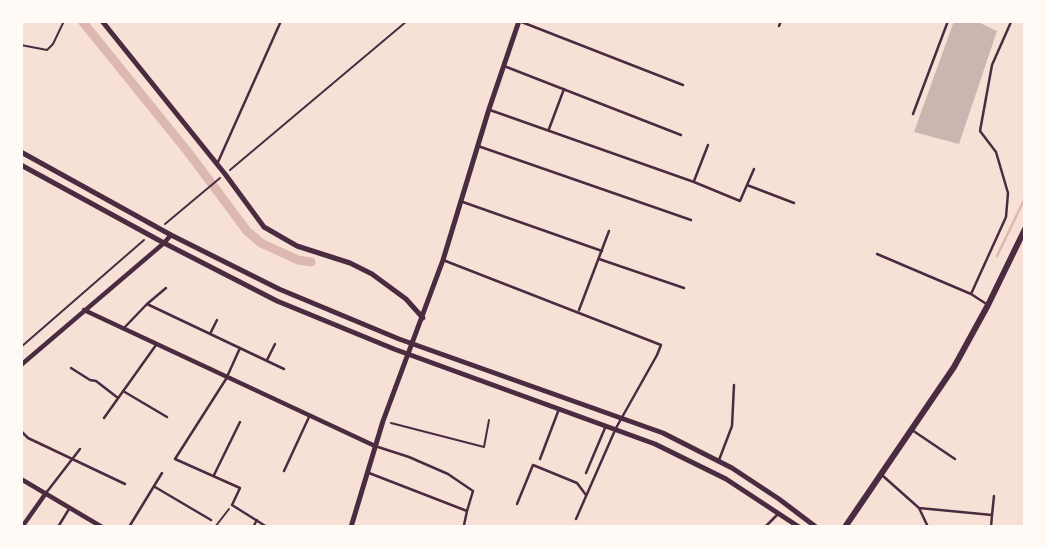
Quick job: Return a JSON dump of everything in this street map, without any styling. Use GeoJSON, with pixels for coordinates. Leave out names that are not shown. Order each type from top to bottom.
{"type":"FeatureCollection","features":[{"type":"Feature","properties":{"kind":"main road"},"geometry":{"type":"LineString","coordinates":[[845,527],[954,367],[1025,229]]}},
{"type":"Feature","properties":{"kind":"street"},"geometry":{"type":"LineString","coordinates":[[102,21],[225,174],[264,227],[297,246],[350,263],[372,274],[406,299],[423,318]]}},
{"type":"Feature","properties":{"kind":"street"},"geometry":{"type":"LineString","coordinates":[[351,527],[383,421],[443,260],[519,21]]}},
{"type":"Feature","properties":{"kind":"street"},"geometry":{"type":"LineString","coordinates":[[21,152],[171,235],[279,289],[412,344],[663,433],[718,461],[779,499],[816,527]]}},
{"type":"Feature","properties":{"kind":"street"},"geometry":{"type":"LineString","coordinates":[[21,165],[150,236],[277,300],[408,354],[655,443],[726,479],[799,527]]}},
{"type":"Feature","properties":{"kind":"street"},"geometry":{"type":"LineString","coordinates":[[21,365],[171,235]]}},
{"type":"Feature","properties":{"kind":"street"},"geometry":{"type":"LineString","coordinates":[[84,310],[226,379],[375,446]]}},
{"type":"Feature","properties":{"kind":"street"},"geometry":{"type":"LineString","coordinates":[[21,479],[102,527]]}},
{"type":"Feature","properties":{"kind":"street"},"geometry":{"type":"LineString","coordinates":[[22,527],[46,493]]}},
{"type":"Feature","properties":{"kind":"lane"},"geometry":{"type":"LineString","coordinates":[[217,165],[281,21]]}},
{"type":"Feature","properties":{"kind":"lane"},"geometry":{"type":"LineString","coordinates":[[519,21],[683,85]]}},
{"type":"Feature","properties":{"kind":"lane"},"geometry":{"type":"LineString","coordinates":[[779,26],[781,21]]}},
{"type":"Feature","properties":{"kind":"lane"},"geometry":{"type":"LineString","coordinates":[[914,114],[948,21]]}},
{"type":"Feature","properties":{"kind":"lane"},"geometry":{"type":"LineString","coordinates":[[971,294],[1006,217],[1008,193],[996,152],[980,131],[992,65],[1011,22],[1008,21]]}},
{"type":"Feature","properties":{"kind":"lane"},"geometry":{"type":"LineString","coordinates":[[504,66],[681,135]]}},
{"type":"Feature","properties":{"kind":"lane"},"geometry":{"type":"LineString","coordinates":[[549,130],[564,89]]}},
{"type":"Feature","properties":{"kind":"lane"},"geometry":{"type":"LineString","coordinates":[[489,109],[740,201],[754,169]]}},
{"type":"Feature","properties":{"kind":"lane"},"geometry":{"type":"LineString","coordinates":[[694,182],[708,145]]}},
{"type":"Feature","properties":{"kind":"lane"},"geometry":{"type":"LineString","coordinates":[[478,146],[691,220]]}},
{"type":"Feature","properties":{"kind":"lane"},"geometry":{"type":"LineString","coordinates":[[747,185],[794,203]]}},
{"type":"Feature","properties":{"kind":"lane"},"geometry":{"type":"LineString","coordinates":[[460,201],[602,251]]}},
{"type":"Feature","properties":{"kind":"lane"},"geometry":{"type":"LineString","coordinates":[[579,311],[609,231]]}},
{"type":"Feature","properties":{"kind":"lane"},"geometry":{"type":"LineString","coordinates":[[877,254],[971,294],[988,305]]}},
{"type":"Feature","properties":{"kind":"lane"},"geometry":{"type":"LineString","coordinates":[[599,259],[684,288]]}},
{"type":"Feature","properties":{"kind":"lane"},"geometry":{"type":"LineString","coordinates":[[443,260],[661,345],[616,428],[576,519]]}},
{"type":"Feature","properties":{"kind":"lane"},"geometry":{"type":"LineString","coordinates":[[123,329],[166,288]]}},
{"type":"Feature","properties":{"kind":"lane"},"geometry":{"type":"LineString","coordinates":[[147,304],[284,369]]}},
{"type":"Feature","properties":{"kind":"lane"},"geometry":{"type":"LineString","coordinates":[[210,334],[217,320]]}},
{"type":"Feature","properties":{"kind":"lane"},"geometry":{"type":"LineString","coordinates":[[267,361],[275,344]]}},
{"type":"Feature","properties":{"kind":"lane"},"geometry":{"type":"LineString","coordinates":[[104,418],[156,345]]}},
{"type":"Feature","properties":{"kind":"lane"},"geometry":{"type":"LineString","coordinates":[[240,348],[226,379],[175,459],[240,488],[232,505],[267,527]]}},
{"type":"Feature","properties":{"kind":"lane"},"geometry":{"type":"LineString","coordinates":[[71,368],[96,381],[118,398]]}},
{"type":"Feature","properties":{"kind":"lane"},"geometry":{"type":"LineString","coordinates":[[718,461],[732,426],[734,385]]}},
{"type":"Feature","properties":{"kind":"lane"},"geometry":{"type":"LineString","coordinates":[[123,391],[167,417]]}},
{"type":"Feature","properties":{"kind":"lane"},"geometry":{"type":"LineString","coordinates":[[540,459],[559,409]]}},
{"type":"Feature","properties":{"kind":"lane"},"geometry":{"type":"LineString","coordinates":[[284,471],[309,416]]}},
{"type":"Feature","properties":{"kind":"lane"},"geometry":{"type":"LineString","coordinates":[[214,475],[240,422]]}},
{"type":"Feature","properties":{"kind":"lane"},"geometry":{"type":"LineString","coordinates":[[586,473],[607,425]]}},
{"type":"Feature","properties":{"kind":"lane"},"geometry":{"type":"LineString","coordinates":[[912,430],[955,459]]}},
{"type":"Feature","properties":{"kind":"lane"},"geometry":{"type":"LineString","coordinates":[[22,432],[29,438],[125,484]]}},
{"type":"Feature","properties":{"kind":"lane"},"geometry":{"type":"LineString","coordinates":[[375,446],[448,474],[473,491],[464,525]]}},
{"type":"Feature","properties":{"kind":"lane"},"geometry":{"type":"LineString","coordinates":[[46,493],[80,449]]}},
{"type":"Feature","properties":{"kind":"lane"},"geometry":{"type":"LineString","coordinates":[[517,504],[533,465],[577,483],[586,497]]}},
{"type":"Feature","properties":{"kind":"lane"},"geometry":{"type":"LineString","coordinates":[[367,472],[467,511]]}},
{"type":"Feature","properties":{"kind":"lane"},"geometry":{"type":"LineString","coordinates":[[129,527],[162,474]]}},
{"type":"Feature","properties":{"kind":"lane"},"geometry":{"type":"LineString","coordinates":[[882,475],[919,508],[928,527]]}},
{"type":"Feature","properties":{"kind":"lane"},"geometry":{"type":"LineString","coordinates":[[155,487],[211,520]]}},
{"type":"Feature","properties":{"kind":"lane"},"geometry":{"type":"LineString","coordinates":[[991,527],[994,496]]}},
{"type":"Feature","properties":{"kind":"lane"},"geometry":{"type":"LineString","coordinates":[[58,527],[71,508]]}},
{"type":"Feature","properties":{"kind":"lane"},"geometry":{"type":"LineString","coordinates":[[919,508],[992,515]]}},
{"type":"Feature","properties":{"kind":"lane"},"geometry":{"type":"LineString","coordinates":[[765,527],[779,513]]}},
{"type":"Feature","properties":{"kind":"lane"},"geometry":{"type":"LineString","coordinates":[[253,527],[257,520]]}},
{"type":"Feature","properties":{"kind":"path"},"geometry":{"type":"LineString","coordinates":[[21,45],[47,50],[65,21]]}},
{"type":"Feature","properties":{"kind":"path"},"geometry":{"type":"LineString","coordinates":[[158,228],[172,220],[407,21]]}},
{"type":"Feature","properties":{"kind":"path"},"geometry":{"type":"LineString","coordinates":[[21,347],[150,236]]}},
{"type":"Feature","properties":{"kind":"path"},"geometry":{"type":"LineString","coordinates":[[383,421],[484,447],[489,420]]}},
{"type":"Feature","properties":{"kind":"path"},"geometry":{"type":"LineString","coordinates":[[215,527],[232,505]]}},
{"type":"Feature","properties":{"kind":"building"},"geometry":{"type":"Polygon","coordinates":[[[954,21],[976,21],[997,31],[959,144],[914,132],[954,21]]]}},
{"type":"Feature","properties":{"kind":"waterway"},"geometry":{"type":"LineString","coordinates":[[82,21],[188,152],[247,231],[261,243],[298,260],[311,262]]}},
{"type":"Feature","properties":{"kind":"waterway"},"geometry":{"type":"LineString","coordinates":[[997,256],[1025,198]]}}]}
